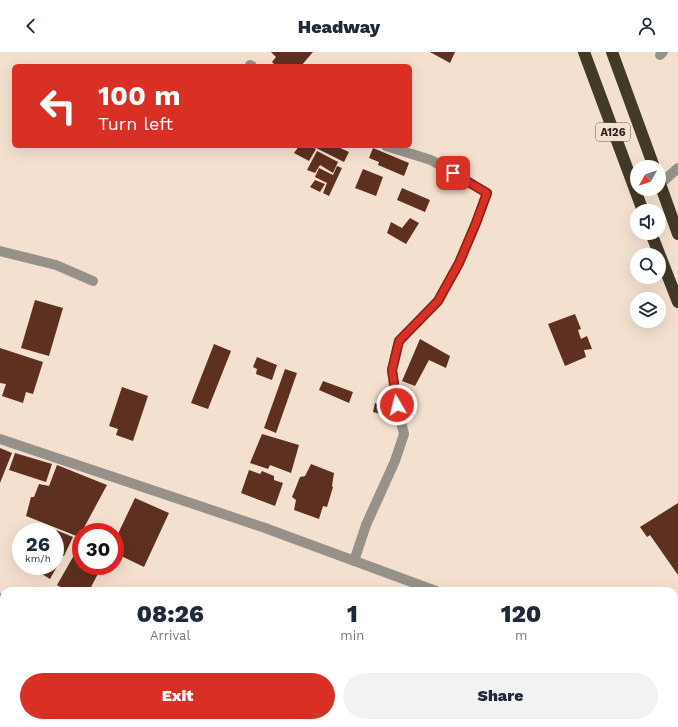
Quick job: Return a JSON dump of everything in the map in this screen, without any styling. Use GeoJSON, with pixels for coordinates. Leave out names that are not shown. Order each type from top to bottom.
{"type":"FeatureCollection","features":[{"type":"Feature","properties":{"kind":"highway","name":"A126"},"geometry":{"type":"LineString","coordinates":[[584,52],[640,204]]}},
{"type":"Feature","properties":{"kind":"highway","name":"A126"},"geometry":{"type":"LineString","coordinates":[[612,52],[651,160]]}},
{"type":"Feature","properties":{"kind":"highway"},"geometry":{"type":"LineString","coordinates":[[665,196],[678,234]]}},
{"type":"Feature","properties":{"kind":"highway"},"geometry":{"type":"LineString","coordinates":[[654,240],[678,302]]}},
{"type":"Feature","properties":{"kind":"street"},"geometry":{"type":"LineString","coordinates":[[354,561],[366,525],[395,460],[404,434],[397,405],[392,370],[399,341],[438,301],[459,263],[487,193],[431,160],[392,148]]}},
{"type":"Feature","properties":{"kind":"street"},"geometry":{"type":"LineString","coordinates":[[666,178],[678,168]]}},
{"type":"Feature","properties":{"kind":"street"},"geometry":{"type":"LineString","coordinates":[[0,251],[56,265],[93,281]]}},
{"type":"Feature","properties":{"kind":"street"},"geometry":{"type":"LineString","coordinates":[[0,439],[265,528],[425,587]]}},
{"type":"Feature","properties":{"kind":"building"},"geometry":{"type":"Polygon","coordinates":[[[271,52],[313,52],[303,64],[274,64],[272,62],[276,57],[271,52]]]}},
{"type":"Feature","properties":{"kind":"building"},"geometry":{"type":"Polygon","coordinates":[[[430,52],[455,52],[450,63],[430,52]]]}},
{"type":"Feature","properties":{"kind":"building"},"geometry":{"type":"Polygon","coordinates":[[[298,148],[316,149],[309,161],[294,153],[298,148]]]}},
{"type":"Feature","properties":{"kind":"building"},"geometry":{"type":"Polygon","coordinates":[[[316,148],[340,148],[349,152],[344,162],[316,148]]]}},
{"type":"Feature","properties":{"kind":"building"},"geometry":{"type":"Polygon","coordinates":[[[373,148],[409,163],[404,176],[378,165],[379,162],[369,158],[373,148]]]}},
{"type":"Feature","properties":{"kind":"building"},"geometry":{"type":"Polygon","coordinates":[[[317,151],[338,162],[333,173],[320,165],[315,173],[307,170],[317,151]]]}},
{"type":"Feature","properties":{"kind":"building"},"geometry":{"type":"Polygon","coordinates":[[[337,166],[342,168],[329,196],[323,193],[327,183],[315,177],[319,168],[333,175],[337,166]]]}},
{"type":"Feature","properties":{"kind":"building"},"geometry":{"type":"Polygon","coordinates":[[[363,169],[383,177],[376,196],[355,188],[363,169]]]}},
{"type":"Feature","properties":{"kind":"building"},"geometry":{"type":"Polygon","coordinates":[[[315,180],[325,184],[320,192],[310,187],[315,180]]]}},
{"type":"Feature","properties":{"kind":"building"},"geometry":{"type":"Polygon","coordinates":[[[402,188],[430,200],[425,212],[397,200],[402,188]]]}},
{"type":"Feature","properties":{"kind":"building"},"geometry":{"type":"Polygon","coordinates":[[[410,218],[419,223],[406,244],[387,233],[391,222],[402,228],[410,218]]]}},
{"type":"Feature","properties":{"kind":"building"},"geometry":{"type":"Polygon","coordinates":[[[35,300],[63,308],[49,356],[21,348],[35,300]]]}},
{"type":"Feature","properties":{"kind":"building"},"geometry":{"type":"Polygon","coordinates":[[[575,314],[581,329],[578,330],[581,339],[587,336],[592,349],[584,350],[586,357],[565,366],[548,324],[575,314]]]}},
{"type":"Feature","properties":{"kind":"building"},"geometry":{"type":"Polygon","coordinates":[[[420,339],[450,356],[446,368],[429,360],[415,386],[402,381],[420,339]]]}},
{"type":"Feature","properties":{"kind":"building"},"geometry":{"type":"Polygon","coordinates":[[[214,344],[231,351],[208,409],[191,403],[214,344]]]}},
{"type":"Feature","properties":{"kind":"building"},"geometry":{"type":"Polygon","coordinates":[[[0,348],[43,362],[33,394],[26,392],[23,403],[2,396],[6,384],[0,383],[0,348]]]}},
{"type":"Feature","properties":{"kind":"building"},"geometry":{"type":"Polygon","coordinates":[[[257,357],[277,365],[272,380],[256,374],[257,369],[253,367],[257,357]]]}},
{"type":"Feature","properties":{"kind":"building"},"geometry":{"type":"Polygon","coordinates":[[[285,369],[297,373],[276,433],[264,428],[285,369]]]}},
{"type":"Feature","properties":{"kind":"building"},"geometry":{"type":"Polygon","coordinates":[[[323,381],[353,392],[349,403],[319,390],[323,381]]]}},
{"type":"Feature","properties":{"kind":"building"},"geometry":{"type":"Polygon","coordinates":[[[122,387],[148,396],[133,441],[116,435],[118,429],[109,426],[122,387]]]}},
{"type":"Feature","properties":{"kind":"building"},"geometry":{"type":"Polygon","coordinates":[[[375,403],[391,408],[388,416],[373,412],[375,403]]]}},
{"type":"Feature","properties":{"kind":"building"},"geometry":{"type":"Polygon","coordinates":[[[262,434],[299,445],[291,473],[270,465],[268,469],[250,463],[262,434]]]}},
{"type":"Feature","properties":{"kind":"building"},"geometry":{"type":"Polygon","coordinates":[[[0,448],[12,453],[0,483],[0,448]]]}},
{"type":"Feature","properties":{"kind":"building"},"geometry":{"type":"Polygon","coordinates":[[[15,453],[52,464],[46,482],[9,470],[15,453]]]}},
{"type":"Feature","properties":{"kind":"building"},"geometry":{"type":"Polygon","coordinates":[[[311,464],[334,473],[333,487],[327,507],[323,506],[319,519],[294,510],[296,500],[292,497],[300,477],[305,476],[311,464]]]}},
{"type":"Feature","properties":{"kind":"building"},"geometry":{"type":"Polygon","coordinates":[[[57,465],[107,485],[87,523],[72,523],[72,534],[64,531],[64,523],[44,523],[26,516],[31,497],[34,497],[39,484],[49,486],[57,465]]]}},
{"type":"Feature","properties":{"kind":"building"},"geometry":{"type":"Polygon","coordinates":[[[249,470],[260,474],[262,471],[274,476],[274,480],[283,483],[275,506],[241,493],[249,470]]]}},
{"type":"Feature","properties":{"kind":"building"},"geometry":{"type":"Polygon","coordinates":[[[135,498],[169,513],[144,567],[124,557],[123,523],[135,498]]]}},
{"type":"Feature","properties":{"kind":"building"},"geometry":{"type":"Polygon","coordinates":[[[678,503],[678,575],[650,535],[647,537],[640,527],[678,503]]]}},
{"type":"Feature","properties":{"kind":"building"},"geometry":{"type":"Polygon","coordinates":[[[64,533],[72,537],[64,556],[64,533]]]}},
{"type":"Feature","properties":{"kind":"building"},"geometry":{"type":"Polygon","coordinates":[[[72,559],[72,575],[97,575],[91,587],[60,587],[57,585],[72,559]]]}},
{"type":"Feature","properties":{"kind":"building"},"geometry":{"type":"Polygon","coordinates":[[[44,575],[52,575],[50,579],[44,575]]]}},
{"type":"Feature","properties":{"kind":"route"},"geometry":{"type":"LineString","coordinates":[[397,405],[392,370],[399,341],[438,301],[459,263],[487,193],[453,173]]}}]}
